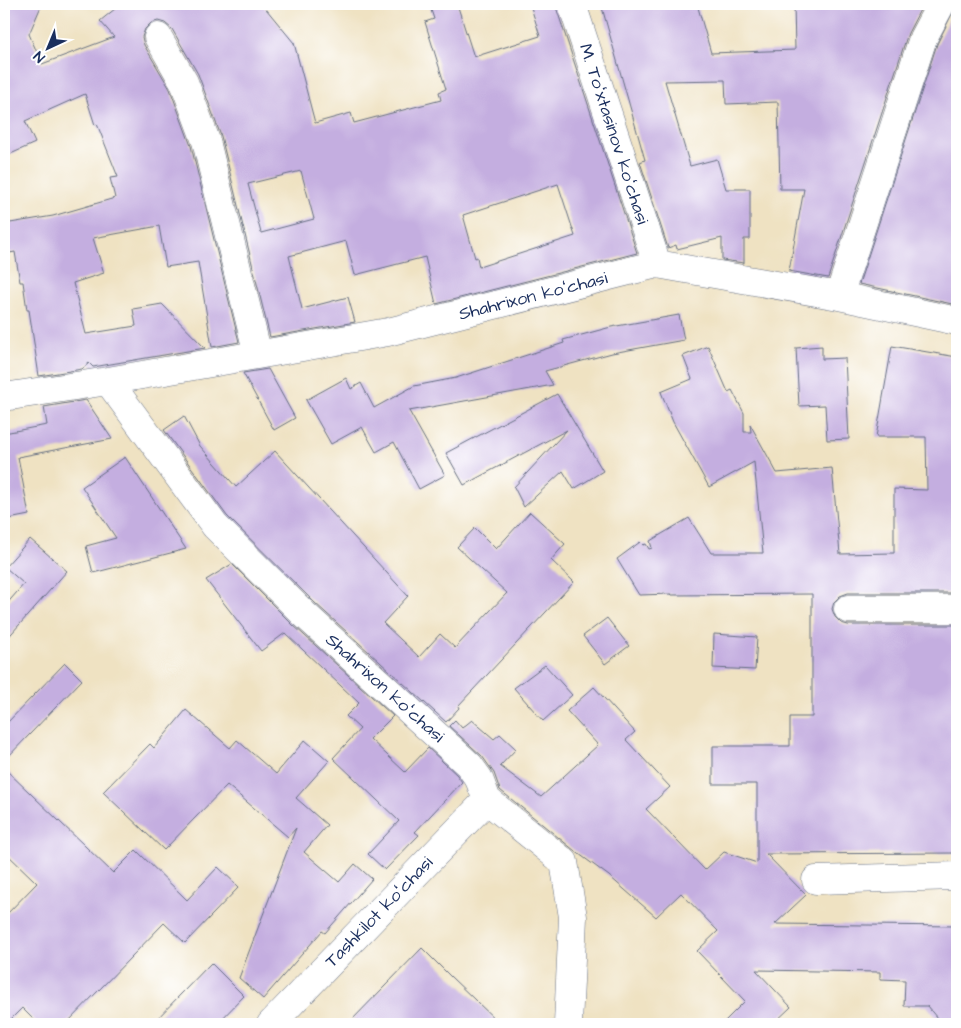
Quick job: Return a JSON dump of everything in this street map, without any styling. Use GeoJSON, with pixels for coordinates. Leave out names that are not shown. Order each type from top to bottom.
{"type":"FeatureCollection","features":[{"type":"Feature","properties":{"kind":"street","name":"M. Toʻxtasinov koʻchasi"},"geometry":{"type":"LineString","coordinates":[[572,4],[657,264]]}},
{"type":"Feature","properties":{"kind":"street"},"geometry":{"type":"LineString","coordinates":[[839,296],[923,38],[941,4]]}},
{"type":"Feature","properties":{"kind":"street"},"geometry":{"type":"LineString","coordinates":[[158,37],[184,82],[206,141],[258,355]]}},
{"type":"Feature","properties":{"kind":"street","name":"Shahrixon koʻchasi"},"geometry":{"type":"LineString","coordinates":[[4,397],[108,381],[388,332],[657,264],[839,296],[957,321]]}},
{"type":"Feature","properties":{"kind":"street","name":"Shahrixon koʻchasi"},"geometry":{"type":"LineString","coordinates":[[108,381],[215,526],[304,614],[469,765],[478,779],[487,800],[564,862],[573,917],[568,1024]]}},
{"type":"Feature","properties":{"kind":"street"},"geometry":{"type":"LineString","coordinates":[[848,609],[957,609]]}},
{"type":"Feature","properties":{"kind":"street","name":"Tashkilot koʻchasi"},"geometry":{"type":"LineString","coordinates":[[271,1024],[487,800]]}},
{"type":"Feature","properties":{"kind":"street"},"geometry":{"type":"LineString","coordinates":[[816,880],[957,876]]}},
{"type":"Feature","properties":{"kind":"building"},"geometry":{"type":"Polygon","coordinates":[[[4,4],[42,4],[29,34],[42,64],[114,37],[100,21],[121,4],[262,4],[294,43],[315,123],[351,113],[354,123],[441,100],[439,92],[446,89],[425,22],[434,19],[429,4],[457,4],[474,57],[540,36],[530,4],[555,4],[637,253],[436,304],[425,257],[355,275],[346,241],[289,256],[302,309],[348,297],[355,322],[270,337],[221,136],[198,74],[172,29],[165,23],[158,21],[151,23],[145,29],[142,37],[144,45],[170,89],[191,146],[239,342],[212,347],[198,262],[166,267],[159,226],[93,238],[104,273],[73,283],[86,334],[136,326],[133,309],[162,304],[205,348],[93,367],[89,363],[82,369],[39,376],[29,310],[27,310],[23,282],[20,282],[15,252],[4,254],[4,224],[53,216],[115,198],[110,178],[118,177],[97,124],[95,125],[85,94],[25,121],[35,143],[4,157],[4,4]],[[301,171],[248,184],[261,233],[314,219],[301,171]],[[558,184],[463,215],[479,267],[575,236],[558,184]]]}},
{"type":"Feature","properties":{"kind":"building"},"geometry":{"type":"Polygon","coordinates":[[[601,4],[697,4],[711,53],[795,50],[794,4],[923,4],[908,33],[828,278],[789,271],[804,189],[780,189],[778,102],[726,104],[725,80],[665,81],[690,166],[717,159],[726,189],[750,189],[750,239],[744,239],[744,263],[722,260],[722,238],[677,249],[676,245],[668,248],[640,162],[645,160],[601,4]]]}},
{"type":"Feature","properties":{"kind":"building"},"geometry":{"type":"Polygon","coordinates":[[[957,4],[957,305],[859,284],[937,44],[957,4]]]}},
{"type":"Feature","properties":{"kind":"building"},"geometry":{"type":"Polygon","coordinates":[[[679,315],[684,340],[612,353],[545,371],[553,385],[409,411],[445,475],[419,489],[394,442],[376,452],[362,427],[331,444],[306,400],[346,378],[351,389],[361,383],[374,408],[414,386],[456,378],[564,343],[563,340],[611,327],[679,315]]]}},
{"type":"Feature","properties":{"kind":"building"},"geometry":{"type":"Polygon","coordinates":[[[708,346],[728,392],[732,390],[744,413],[744,432],[751,432],[750,424],[777,473],[832,468],[840,554],[894,553],[894,489],[927,490],[926,437],[876,437],[892,346],[957,357],[957,593],[848,593],[840,596],[834,602],[832,609],[835,617],[841,623],[848,625],[957,625],[957,853],[766,854],[806,895],[775,924],[957,926],[957,1024],[942,1024],[927,1006],[904,1006],[905,980],[880,979],[880,972],[756,970],[791,1007],[773,1024],[722,1024],[745,1001],[697,951],[718,931],[681,893],[656,917],[609,876],[500,790],[494,773],[482,756],[449,726],[455,720],[462,728],[472,720],[494,739],[500,734],[516,749],[500,766],[541,797],[598,745],[567,711],[594,687],[635,732],[626,740],[670,787],[646,809],[705,870],[724,852],[757,863],[757,784],[713,784],[713,746],[790,746],[790,717],[812,717],[812,594],[639,595],[617,559],[640,542],[643,545],[646,544],[649,549],[652,548],[650,541],[689,518],[711,553],[763,553],[754,462],[709,487],[673,422],[661,392],[692,379],[683,356],[708,346]]]}},
{"type":"Feature","properties":{"kind":"building"},"geometry":{"type":"Polygon","coordinates":[[[822,346],[822,359],[845,358],[849,439],[827,440],[825,405],[799,406],[796,348],[822,346]]]}},
{"type":"Feature","properties":{"kind":"building"},"geometry":{"type":"Polygon","coordinates":[[[268,369],[295,418],[274,430],[243,373],[268,369]]]}},
{"type":"Feature","properties":{"kind":"building"},"geometry":{"type":"Polygon","coordinates":[[[557,394],[603,471],[574,489],[563,471],[524,507],[514,487],[567,430],[464,485],[446,453],[557,394]]]}},
{"type":"Feature","properties":{"kind":"building"},"geometry":{"type":"Polygon","coordinates":[[[86,400],[112,439],[18,457],[29,515],[4,520],[4,433],[47,425],[44,407],[86,400]]]}},
{"type":"Feature","properties":{"kind":"building"},"geometry":{"type":"Polygon","coordinates":[[[184,416],[200,446],[236,487],[275,451],[408,596],[383,623],[419,657],[440,634],[455,648],[507,593],[457,547],[475,528],[496,549],[530,512],[565,544],[551,560],[574,582],[458,706],[459,708],[446,722],[315,603],[227,516],[164,430],[184,416]]]}},
{"type":"Feature","properties":{"kind":"building"},"geometry":{"type":"Polygon","coordinates":[[[125,457],[186,549],[93,573],[86,546],[116,538],[82,487],[125,457]]]}},
{"type":"Feature","properties":{"kind":"building"},"geometry":{"type":"Polygon","coordinates":[[[30,539],[67,571],[4,642],[4,607],[24,584],[5,567],[30,539]]]}},
{"type":"Feature","properties":{"kind":"building"},"geometry":{"type":"Polygon","coordinates":[[[232,564],[293,625],[393,716],[370,739],[405,772],[428,748],[462,782],[415,832],[419,835],[385,870],[368,854],[399,821],[333,758],[360,729],[346,716],[359,703],[285,633],[261,651],[206,580],[232,564]]]}},
{"type":"Feature","properties":{"kind":"building"},"geometry":{"type":"Polygon","coordinates":[[[607,618],[629,646],[605,664],[583,636],[607,618]]]}},
{"type":"Feature","properties":{"kind":"building"},"geometry":{"type":"Polygon","coordinates":[[[714,634],[757,637],[755,670],[713,668],[714,634]]]}},
{"type":"Feature","properties":{"kind":"building"},"geometry":{"type":"Polygon","coordinates":[[[65,663],[82,680],[4,761],[4,726],[65,663]]]}},
{"type":"Feature","properties":{"kind":"building"},"geometry":{"type":"Polygon","coordinates":[[[545,665],[572,695],[543,721],[514,688],[545,665]]]}},
{"type":"Feature","properties":{"kind":"building"},"geometry":{"type":"Polygon","coordinates":[[[186,710],[230,748],[237,740],[276,774],[305,740],[329,761],[296,798],[327,825],[304,852],[339,882],[355,864],[372,879],[325,933],[322,931],[263,999],[239,978],[296,828],[288,837],[227,785],[164,850],[103,792],[150,744],[154,748],[186,710]]]}},
{"type":"Feature","properties":{"kind":"building"},"geometry":{"type":"Polygon","coordinates":[[[4,768],[113,873],[136,850],[187,900],[218,867],[239,887],[185,943],[164,923],[66,1024],[38,1024],[22,1008],[4,1024],[4,917],[37,883],[4,851],[4,768]]]}},
{"type":"Feature","properties":{"kind":"building"},"geometry":{"type":"Polygon","coordinates":[[[422,948],[451,977],[500,1024],[348,1024],[422,948]]]}},
{"type":"Feature","properties":{"kind":"building"},"geometry":{"type":"Polygon","coordinates":[[[211,963],[244,996],[217,1024],[152,1024],[211,963]]]}}]}
